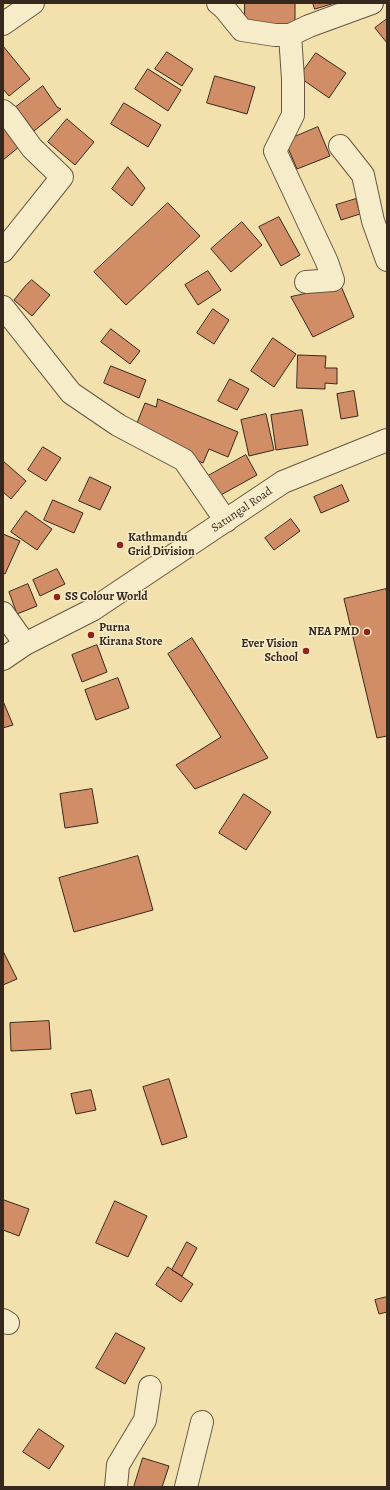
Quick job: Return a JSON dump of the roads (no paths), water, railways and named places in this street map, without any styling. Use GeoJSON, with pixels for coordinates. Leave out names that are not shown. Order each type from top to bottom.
{"type":"FeatureCollection","features":[{"type":"Feature","properties":{"kind":"street"},"geometry":{"type":"LineString","coordinates":[[3,24],[33,3]]}},
{"type":"Feature","properties":{"kind":"street"},"geometry":{"type":"LineString","coordinates":[[218,3],[225,9],[242,30],[275,35],[290,34],[372,3]]}},
{"type":"Feature","properties":{"kind":"street"},"geometry":{"type":"LineString","coordinates":[[290,34],[293,79],[293,115],[275,151],[327,262],[332,280],[306,282]]}},
{"type":"Feature","properties":{"kind":"street"},"geometry":{"type":"LineString","coordinates":[[3,111],[8,115],[32,148],[62,177],[3,251]]}},
{"type":"Feature","properties":{"kind":"street"},"geometry":{"type":"LineString","coordinates":[[340,146],[363,175],[373,221],[387,260]]}},
{"type":"Feature","properties":{"kind":"street"},"geometry":{"type":"LineString","coordinates":[[3,307],[71,393],[118,425],[184,460],[226,521]]}},
{"type":"Feature","properties":{"kind":"street","name":"Satungal Road"},"geometry":{"type":"LineString","coordinates":[[3,659],[25,644],[92,610],[283,482],[387,440]]}},
{"type":"Feature","properties":{"kind":"street"},"geometry":{"type":"LineString","coordinates":[[3,613],[25,644]]}},
{"type":"Feature","properties":{"kind":"street"},"geometry":{"type":"LineString","coordinates":[[116,1487],[118,1465],[145,1420],[150,1388]]}},
{"type":"Feature","properties":{"kind":"street"},"geometry":{"type":"LineString","coordinates":[[186,1487],[202,1422]]}},
{"type":"Feature","properties":{"kind":"place","name":"Kathmandu Grid Division"},"geometry":{"type":"Point","coordinates":[120,545]}},
{"type":"Feature","properties":{"kind":"place","name":"SS Colour World"},"geometry":{"type":"Point","coordinates":[57,597]}},
{"type":"Feature","properties":{"kind":"place","name":"NEA PMD"},"geometry":{"type":"Point","coordinates":[367,632]}},
{"type":"Feature","properties":{"kind":"place","name":"Purna Kirana Store"},"geometry":{"type":"Point","coordinates":[91,635]}},
{"type":"Feature","properties":{"kind":"place","name":"Ever Vision School"},"geometry":{"type":"Point","coordinates":[306,651]}}]}
